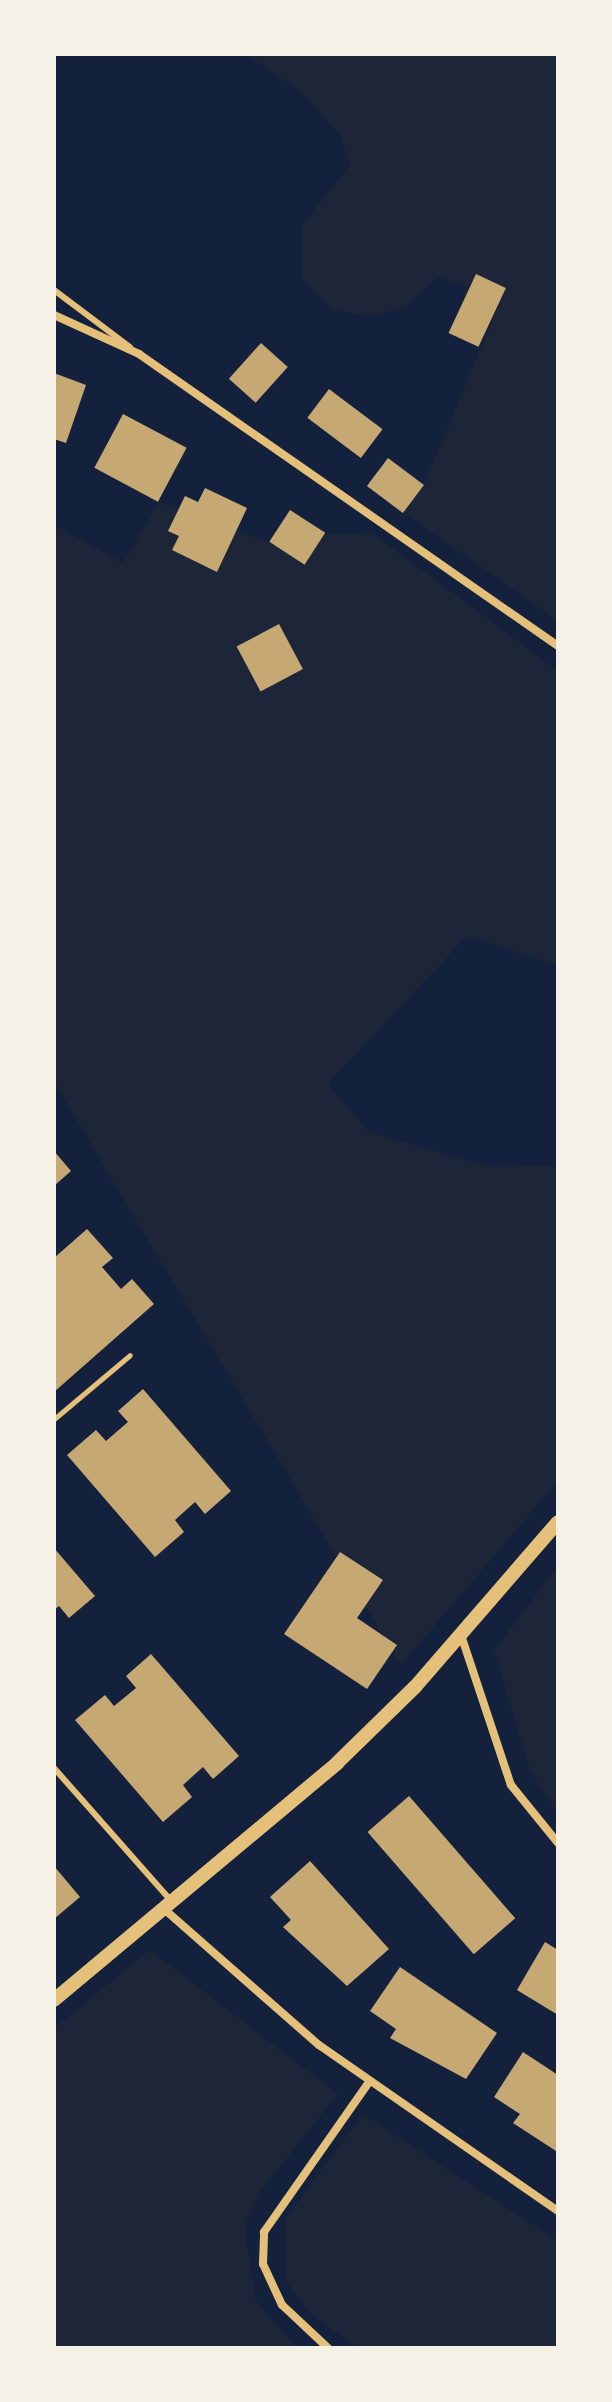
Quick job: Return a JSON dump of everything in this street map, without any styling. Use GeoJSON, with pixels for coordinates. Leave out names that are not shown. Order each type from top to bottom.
{"type":"FeatureCollection","features":[{"type":"Feature","properties":{"kind":"street"},"geometry":{"type":"LineString","coordinates":[[54,315],[139,354],[558,646]]}},
{"type":"Feature","properties":{"kind":"street"},"geometry":{"type":"LineString","coordinates":[[54,2000],[337,1763],[461,1635],[558,1522]]}},
{"type":"Feature","properties":{"kind":"street"},"geometry":{"type":"LineString","coordinates":[[461,1635],[491,1742],[511,1785],[558,1843]]}},
{"type":"Feature","properties":{"kind":"street"},"geometry":{"type":"LineString","coordinates":[[168,1906],[369,2082],[558,2211]]}},
{"type":"Feature","properties":{"kind":"street"},"geometry":{"type":"LineString","coordinates":[[328,2348],[282,2305],[263,2264],[264,2232],[369,2082]]}},
{"type":"Feature","properties":{"kind":"lane"},"geometry":{"type":"LineString","coordinates":[[54,290],[139,354]]}},
{"type":"Feature","properties":{"kind":"lane"},"geometry":{"type":"LineString","coordinates":[[54,1768],[168,1906]]}},
{"type":"Feature","properties":{"kind":"path"},"geometry":{"type":"LineString","coordinates":[[54,1419],[130,1355]]}},
{"type":"Feature","properties":{"kind":"shaded area"},"geometry":{"type":"Polygon","coordinates":[[[245,54],[558,54],[558,621],[404,513],[424,484],[506,288],[476,274],[469,287],[439,277],[407,305],[376,317],[333,310],[302,279],[303,224],[350,165],[340,135],[301,92],[245,54]]]}},
{"type":"Feature","properties":{"kind":"shaded area"},"geometry":{"type":"Polygon","coordinates":[[[159,502],[269,542],[303,565],[325,533],[375,535],[558,671],[558,966],[467,936],[328,1084],[369,1132],[491,1167],[558,1166],[558,1481],[401,1665],[54,1082],[54,525],[123,563],[159,502]]]}},
{"type":"Feature","properties":{"kind":"shaded area"},"geometry":{"type":"Polygon","coordinates":[[[558,1566],[558,1813],[530,1771],[494,1650],[558,1566]]]}},
{"type":"Feature","properties":{"kind":"shaded area"},"geometry":{"type":"Polygon","coordinates":[[[150,1950],[338,2094],[261,2191],[244,2227],[256,2301],[297,2348],[54,2348],[54,2028],[150,1950]]]}},
{"type":"Feature","properties":{"kind":"shaded area"},"geometry":{"type":"Polygon","coordinates":[[[363,2114],[558,2241],[558,2348],[358,2348],[310,2314],[286,2281],[285,2219],[363,2114]]]}},
{"type":"Feature","properties":{"kind":"building"},"geometry":{"type":"Polygon","coordinates":[[[476,274],[506,288],[478,347],[449,333],[476,274]]]}},
{"type":"Feature","properties":{"kind":"building"},"geometry":{"type":"Polygon","coordinates":[[[261,343],[288,367],[256,403],[229,379],[261,343]]]}},
{"type":"Feature","properties":{"kind":"building"},"geometry":{"type":"Polygon","coordinates":[[[54,373],[86,385],[66,443],[54,439],[54,373]]]}},
{"type":"Feature","properties":{"kind":"building"},"geometry":{"type":"Polygon","coordinates":[[[329,389],[383,429],[361,458],[307,418],[329,389]]]}},
{"type":"Feature","properties":{"kind":"building"},"geometry":{"type":"Polygon","coordinates":[[[123,414],[187,448],[158,502],[94,468],[123,414]]]}},
{"type":"Feature","properties":{"kind":"building"},"geometry":{"type":"Polygon","coordinates":[[[388,458],[424,485],[403,513],[367,486],[388,458]]]}},
{"type":"Feature","properties":{"kind":"building"},"geometry":{"type":"Polygon","coordinates":[[[205,488],[247,508],[217,572],[172,550],[179,536],[168,531],[185,496],[198,502],[205,488]]]}},
{"type":"Feature","properties":{"kind":"building"},"geometry":{"type":"Polygon","coordinates":[[[290,510],[325,533],[305,565],[269,542],[290,510]]]}},
{"type":"Feature","properties":{"kind":"building"},"geometry":{"type":"Polygon","coordinates":[[[279,624],[303,669],[261,692],[237,647],[279,624]]]}},
{"type":"Feature","properties":{"kind":"building"},"geometry":{"type":"Polygon","coordinates":[[[54,1151],[71,1171],[54,1186],[54,1151]]]}},
{"type":"Feature","properties":{"kind":"building"},"geometry":{"type":"Polygon","coordinates":[[[87,1229],[113,1258],[102,1267],[121,1289],[132,1279],[154,1304],[54,1392],[54,1258],[87,1229]]]}},
{"type":"Feature","properties":{"kind":"building"},"geometry":{"type":"Polygon","coordinates":[[[143,1389],[231,1491],[205,1514],[195,1502],[175,1520],[184,1532],[155,1557],[67,1455],[96,1430],[106,1441],[128,1422],[118,1411],[143,1389]]]}},
{"type":"Feature","properties":{"kind":"building"},"geometry":{"type":"Polygon","coordinates":[[[54,1548],[95,1596],[69,1618],[59,1606],[54,1610],[54,1548]]]}},
{"type":"Feature","properties":{"kind":"building"},"geometry":{"type":"Polygon","coordinates":[[[340,1552],[383,1580],[357,1618],[397,1645],[367,1689],[284,1634],[340,1552]]]}},
{"type":"Feature","properties":{"kind":"building"},"geometry":{"type":"Polygon","coordinates":[[[151,1654],[239,1756],[213,1779],[203,1767],[183,1785],[192,1797],[163,1822],[75,1720],[105,1695],[114,1706],[136,1688],[126,1676],[151,1654]]]}},
{"type":"Feature","properties":{"kind":"building"},"geometry":{"type":"Polygon","coordinates":[[[409,1796],[515,1918],[474,1954],[367,1832],[409,1796]]]}},
{"type":"Feature","properties":{"kind":"building"},"geometry":{"type":"Polygon","coordinates":[[[310,1861],[389,1949],[347,1986],[283,1927],[291,1920],[270,1897],[310,1861]]]}},
{"type":"Feature","properties":{"kind":"building"},"geometry":{"type":"Polygon","coordinates":[[[54,1866],[80,1897],[54,1919],[54,1866]]]}},
{"type":"Feature","properties":{"kind":"building"},"geometry":{"type":"Polygon","coordinates":[[[545,1942],[558,1950],[558,2015],[517,1990],[545,1942]]]}},
{"type":"Feature","properties":{"kind":"building"},"geometry":{"type":"Polygon","coordinates":[[[400,1967],[497,2033],[466,2079],[390,2038],[396,2029],[370,2011],[400,1967]]]}},
{"type":"Feature","properties":{"kind":"building"},"geometry":{"type":"Polygon","coordinates":[[[523,2052],[558,2075],[556,2151],[513,2123],[520,2114],[494,2097],[523,2052]]]}}]}
